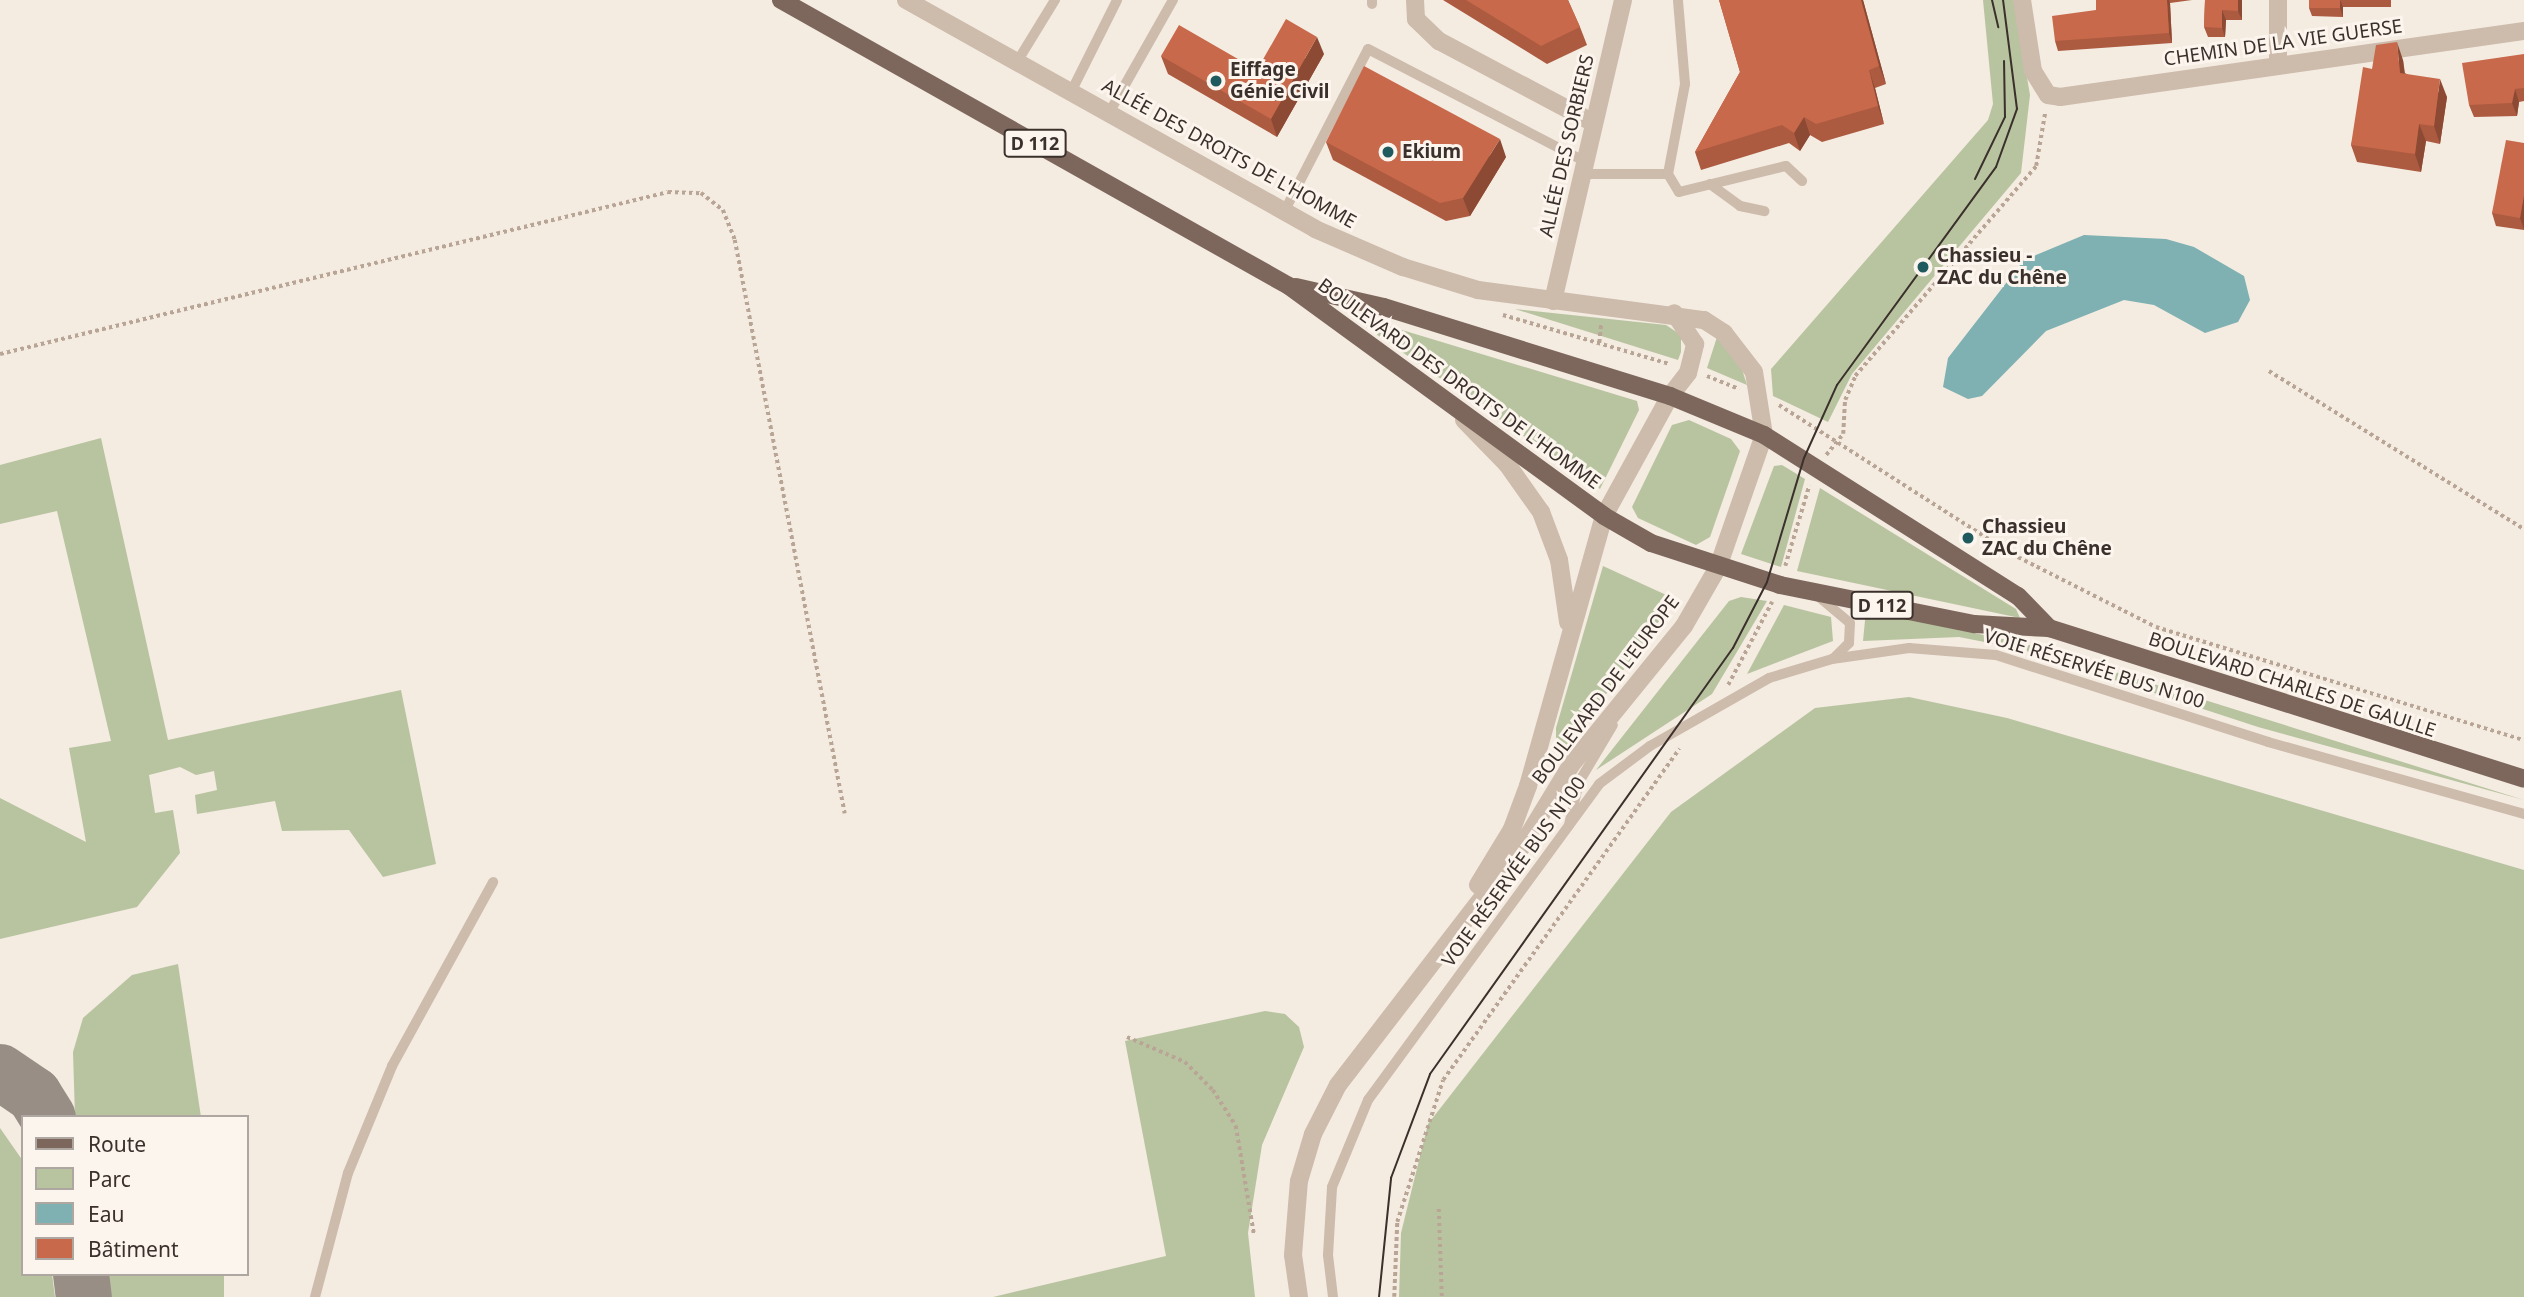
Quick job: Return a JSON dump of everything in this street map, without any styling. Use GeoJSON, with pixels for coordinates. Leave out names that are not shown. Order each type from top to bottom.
{"type":"FeatureCollection","features":[{"type":"Feature","properties":{"kind":"main road","name":"BOULEVARD DES DROITS DE L'HOMME"},"geometry":{"type":"LineString","coordinates":[[780,0],[1289,286],[1452,408],[1604,516],[1651,543],[1718,567]]}},
{"type":"Feature","properties":{"kind":"main road","name":"BOULEVARD DES DROITS DE L'HOMME"},"geometry":{"type":"LineString","coordinates":[[1289,286],[1384,307],[1670,396],[1764,435]]}},
{"type":"Feature","properties":{"kind":"main road","name":"BOULEVARD CHARLES DE GAULLE"},"geometry":{"type":"LineString","coordinates":[[1764,435],[1819,467],[2018,596],[2049,628]]}},
{"type":"Feature","properties":{"kind":"main road","name":"BOULEVARD CHARLES DE GAULLE"},"geometry":{"type":"LineString","coordinates":[[1718,567],[1780,585],[1974,624],[2049,628],[2524,779]]}},
{"type":"Feature","properties":{"kind":"street","name":"ALLÉE DES DROITS DE L'HOMME"},"geometry":{"type":"LineString","coordinates":[[906,0],[1284,212],[1404,267],[1478,290],[1553,301],[1674,313],[1704,320],[1743,354],[1754,372],[1764,435]]}},
{"type":"Feature","properties":{"kind":"street"},"geometry":{"type":"LineString","coordinates":[[1415,0],[1416,19],[1439,41],[1592,122]]}},
{"type":"Feature","properties":{"kind":"street","name":"ALLÉE DES SORBIERS"},"geometry":{"type":"LineString","coordinates":[[1553,301],[1592,122],[1623,0]]}},
{"type":"Feature","properties":{"kind":"street"},"geometry":{"type":"LineString","coordinates":[[2022,0],[2033,71],[2048,95]]}},
{"type":"Feature","properties":{"kind":"street"},"geometry":{"type":"LineString","coordinates":[[2278,0],[2278,64]]}},
{"type":"Feature","properties":{"kind":"street","name":"CHEMIN DE LA VIE GUERSE"},"geometry":{"type":"LineString","coordinates":[[2048,95],[2524,31]]}},
{"type":"Feature","properties":{"kind":"street"},"geometry":{"type":"LineString","coordinates":[[1670,396],[1688,373],[1695,344],[1674,313]]}},
{"type":"Feature","properties":{"kind":"street","name":"BOULEVARD DE L'EUROPE"},"geometry":{"type":"LineString","coordinates":[[1448,936],[1512,829],[1604,516],[1670,396]]}},
{"type":"Feature","properties":{"kind":"street","name":"BOULEVARD DE L'EUROPE"},"geometry":{"type":"LineString","coordinates":[[1452,408],[1507,464],[1541,512],[1559,561],[1569,634]]}},
{"type":"Feature","properties":{"kind":"street","name":"BOULEVARD DE L'EUROPE"},"geometry":{"type":"LineString","coordinates":[[1299,1297],[1293,1255],[1298,1194],[1313,1134],[1338,1085],[1448,936],[1520,849],[1571,765],[1626,702],[1718,567],[1764,435]]}},
{"type":"Feature","properties":{"kind":"lane"},"geometry":{"type":"LineString","coordinates":[[1017,62],[1055,0]]}},
{"type":"Feature","properties":{"kind":"lane"},"geometry":{"type":"LineString","coordinates":[[1072,92],[1117,0]]}},
{"type":"Feature","properties":{"kind":"lane"},"geometry":{"type":"LineString","coordinates":[[1109,113],[1172,0]]}},
{"type":"Feature","properties":{"kind":"lane"},"geometry":{"type":"LineString","coordinates":[[1678,0],[1685,84],[1668,174],[1679,192],[1786,166],[1802,181]]}},
{"type":"Feature","properties":{"kind":"lane"},"geometry":{"type":"LineString","coordinates":[[1284,212],[1368,49],[1582,167],[1668,174]]}},
{"type":"Feature","properties":{"kind":"lane"},"geometry":{"type":"LineString","coordinates":[[1710,184],[1740,206],[1764,211]]}},
{"type":"Feature","properties":{"kind":"lane"},"geometry":{"type":"LineString","coordinates":[[1810,591],[1850,623],[1849,643],[1832,659]]}},
{"type":"Feature","properties":{"kind":"lane","name":"VOIE RÉSERVÉE BUS N100"},"geometry":{"type":"LineString","coordinates":[[1333,1297],[1328,1227],[1332,1186],[1351,1132],[1599,784],[1769,678],[1832,659],[1936,647],[1996,655],[2268,742],[2524,814]]}},
{"type":"Feature","properties":{"kind":"lane"},"geometry":{"type":"LineString","coordinates":[[1569,825],[1579,782],[1626,702]]}},
{"type":"Feature","properties":{"kind":"lane"},"geometry":{"type":"LineString","coordinates":[[314,1297],[348,1173],[392,1066],[493,882]]}},
{"type":"Feature","properties":{"kind":"path"},"geometry":{"type":"LineString","coordinates":[[1722,705],[1730,676],[1780,585],[1819,467],[1839,441],[1855,376],[2036,166],[2048,95]]}},
{"type":"Feature","properties":{"kind":"path"},"geometry":{"type":"LineString","coordinates":[[0,354],[668,192],[688,190],[714,200],[735,240],[845,814]]}},
{"type":"Feature","properties":{"kind":"path"},"geometry":{"type":"LineString","coordinates":[[2269,371],[2524,528]]}},
{"type":"Feature","properties":{"kind":"path"},"geometry":{"type":"LineString","coordinates":[[1839,441],[2024,561],[2156,627],[2524,740]]}},
{"type":"Feature","properties":{"kind":"path"},"geometry":{"type":"LineString","coordinates":[[1394,1297],[1397,1222],[1443,1080],[1689,742]]}},
{"type":"Feature","properties":{"kind":"path"},"geometry":{"type":"LineString","coordinates":[[1127,1037],[1185,1062],[1213,1090],[1236,1126],[1254,1233]]}},
{"type":"Feature","properties":{"kind":"path"},"geometry":{"type":"LineString","coordinates":[[1439,1209],[1442,1297]]}},
{"type":"Feature","properties":{"kind":"green space"},"geometry":{"type":"Polygon","coordinates":[[[1983,0],[2014,0],[2030,95],[2021,173],[1852,374],[1828,422],[1773,396],[1771,369],[1988,120],[1993,104],[1983,0]]]}},
{"type":"Feature","properties":{"kind":"green space"},"geometry":{"type":"Polygon","coordinates":[[[1515,309],[1666,325],[1681,335],[1681,352],[1678,360],[1515,309]]]}},
{"type":"Feature","properties":{"kind":"green space"},"geometry":{"type":"Polygon","coordinates":[[[1369,320],[1637,401],[1639,410],[1600,489],[1363,325],[1369,320]]]}},
{"type":"Feature","properties":{"kind":"green space"},"geometry":{"type":"Polygon","coordinates":[[[1717,337],[1740,363],[1747,385],[1707,368],[1717,337]]]}},
{"type":"Feature","properties":{"kind":"green space"},"geometry":{"type":"Polygon","coordinates":[[[1689,420],[1731,439],[1740,451],[1710,537],[1696,545],[1638,518],[1632,507],[1672,425],[1689,420]]]}},
{"type":"Feature","properties":{"kind":"green space"},"geometry":{"type":"Polygon","coordinates":[[[101,438],[168,740],[401,690],[436,864],[383,877],[349,830],[282,831],[275,801],[197,814],[195,795],[217,790],[214,771],[196,775],[180,767],[149,775],[155,813],[173,810],[180,853],[137,907],[0,939],[0,798],[86,842],[69,748],[111,741],[57,511],[0,524],[0,465],[101,438]]]}},
{"type":"Feature","properties":{"kind":"green space"},"geometry":{"type":"Polygon","coordinates":[[[1782,465],[1805,479],[1781,567],[1741,554],[1774,466],[1782,465]]]}},
{"type":"Feature","properties":{"kind":"green space"},"geometry":{"type":"Polygon","coordinates":[[[1820,488],[2016,609],[2020,618],[1797,571],[1820,488]]]}},
{"type":"Feature","properties":{"kind":"green space"},"geometry":{"type":"Polygon","coordinates":[[[1603,566],[1675,599],[1564,752],[1556,753],[1556,728],[1603,566]]]}},
{"type":"Feature","properties":{"kind":"green space"},"geometry":{"type":"Polygon","coordinates":[[[1741,597],[1767,601],[1712,694],[1596,770],[1729,601],[1741,597]]]}},
{"type":"Feature","properties":{"kind":"green space"},"geometry":{"type":"Polygon","coordinates":[[[1784,605],[1831,617],[1833,641],[1747,674],[1784,605]]]}},
{"type":"Feature","properties":{"kind":"green space"},"geometry":{"type":"Polygon","coordinates":[[[1866,610],[2026,644],[2524,800],[2258,727],[2020,649],[1959,637],[1863,641],[1866,610]]]}},
{"type":"Feature","properties":{"kind":"green space"},"geometry":{"type":"Polygon","coordinates":[[[1909,697],[2007,718],[2524,870],[2524,1297],[1399,1297],[1401,1233],[1428,1124],[1671,812],[1815,708],[1909,697]]]}},
{"type":"Feature","properties":{"kind":"green space"},"geometry":{"type":"Polygon","coordinates":[[[178,964],[201,1115],[75,1115],[73,1052],[83,1018],[132,975],[178,964]]]}},
{"type":"Feature","properties":{"kind":"green space"},"geometry":{"type":"Polygon","coordinates":[[[1265,1011],[1285,1014],[1299,1027],[1304,1047],[1262,1145],[1248,1233],[1255,1297],[993,1297],[1166,1256],[1125,1041],[1265,1011]]]}},
{"type":"Feature","properties":{"kind":"green space"},"geometry":{"type":"Polygon","coordinates":[[[0,1128],[21,1158],[21,1276],[52,1276],[55,1297],[0,1297],[0,1128]]]}},
{"type":"Feature","properties":{"kind":"green space"},"geometry":{"type":"Polygon","coordinates":[[[101,1276],[224,1276],[224,1297],[101,1297],[101,1276]]]}},
{"type":"Feature","properties":{"kind":"water"},"geometry":{"type":"Polygon","coordinates":[[[2084,235],[2166,239],[2194,247],[2244,276],[2250,300],[2238,322],[2205,333],[2154,305],[2124,300],[2046,331],[1982,396],[1968,399],[1943,387],[1948,358],[2024,260],[2084,235]]]}},
{"type":"Feature","properties":{"kind":"building"},"geometry":{"type":"Polygon","coordinates":[[[1466,0],[1568,0],[1580,27],[1541,46],[1466,0]]]}},
{"type":"Feature","properties":{"kind":"building"},"geometry":{"type":"Polygon","coordinates":[[[1719,0],[1861,0],[1879,66],[1869,70],[1878,106],[1816,124],[1804,117],[1794,133],[1782,125],[1695,152],[1740,72],[1719,0]]]}},
{"type":"Feature","properties":{"kind":"building"},"geometry":{"type":"Polygon","coordinates":[[[2096,0],[2167,0],[2169,33],[2055,41],[2052,16],[2096,10],[2096,0]]]}},
{"type":"Feature","properties":{"kind":"building"},"geometry":{"type":"Polygon","coordinates":[[[2205,0],[2238,0],[2238,11],[2222,10],[2222,28],[2204,27],[2205,0]]]}},
{"type":"Feature","properties":{"kind":"building"},"geometry":{"type":"Polygon","coordinates":[[[2309,0],[2340,0],[2340,8],[2309,8],[2309,0]]]}},
{"type":"Feature","properties":{"kind":"building"},"geometry":{"type":"Polygon","coordinates":[[[1286,19],[1317,37],[1271,119],[1161,56],[1179,25],[1257,70],[1286,19]]]}},
{"type":"Feature","properties":{"kind":"building"},"geometry":{"type":"Polygon","coordinates":[[[2397,42],[2400,73],[2440,79],[2434,126],[2419,124],[2415,154],[2351,145],[2363,67],[2372,69],[2376,45],[2397,42]]]}},
{"type":"Feature","properties":{"kind":"building"},"geometry":{"type":"Polygon","coordinates":[[[2524,54],[2524,88],[2515,89],[2512,103],[2469,105],[2462,63],[2524,54]]]}},
{"type":"Feature","properties":{"kind":"building","name":"Ekium"},"geometry":{"type":"Polygon","coordinates":[[[1364,66],[1500,139],[1463,198],[1440,203],[1326,142],[1364,66]]]}},
{"type":"Feature","properties":{"kind":"building"},"geometry":{"type":"Polygon","coordinates":[[[2506,140],[2524,143],[2524,195],[2520,218],[2492,213],[2506,140]]]}},
{"type":"Feature","properties":{"kind":"taxiway"},"geometry":{"type":"LineString","coordinates":[[0,1072],[34,1095],[47,1115]]}},
{"type":"Feature","properties":{"kind":"taxiway"},"geometry":{"type":"LineString","coordinates":[[81,1276],[84,1297]]}},
{"type":"Feature","properties":{"kind":"tram line"},"geometry":{"type":"LineString","coordinates":[[1992,0],[1998,27]]}},
{"type":"Feature","properties":{"kind":"tram line"},"geometry":{"type":"LineString","coordinates":[[1379,1297],[1391,1178],[1430,1074],[1733,648],[1767,582],[1804,458],[1837,385],[1996,167],[2017,109],[2003,0]]}},
{"type":"Feature","properties":{"kind":"tram line"},"geometry":{"type":"LineString","coordinates":[[1975,179],[2005,117],[2004,61]]}},
{"type":"Feature","properties":{"kind":"place","name":"Eiffage Génie Civil"},"geometry":{"type":"Point","coordinates":[1216,81]}},
{"type":"Feature","properties":{"kind":"place","name":"Ekium"},"geometry":{"type":"Point","coordinates":[1388,152]}},
{"type":"Feature","properties":{"kind":"place","name":"Chassieu - ZAC du Chêne"},"geometry":{"type":"Point","coordinates":[1923,267]}},
{"type":"Feature","properties":{"kind":"place","name":"Chassieu ZAC du Chêne"},"geometry":{"type":"Point","coordinates":[1968,538]}}]}
